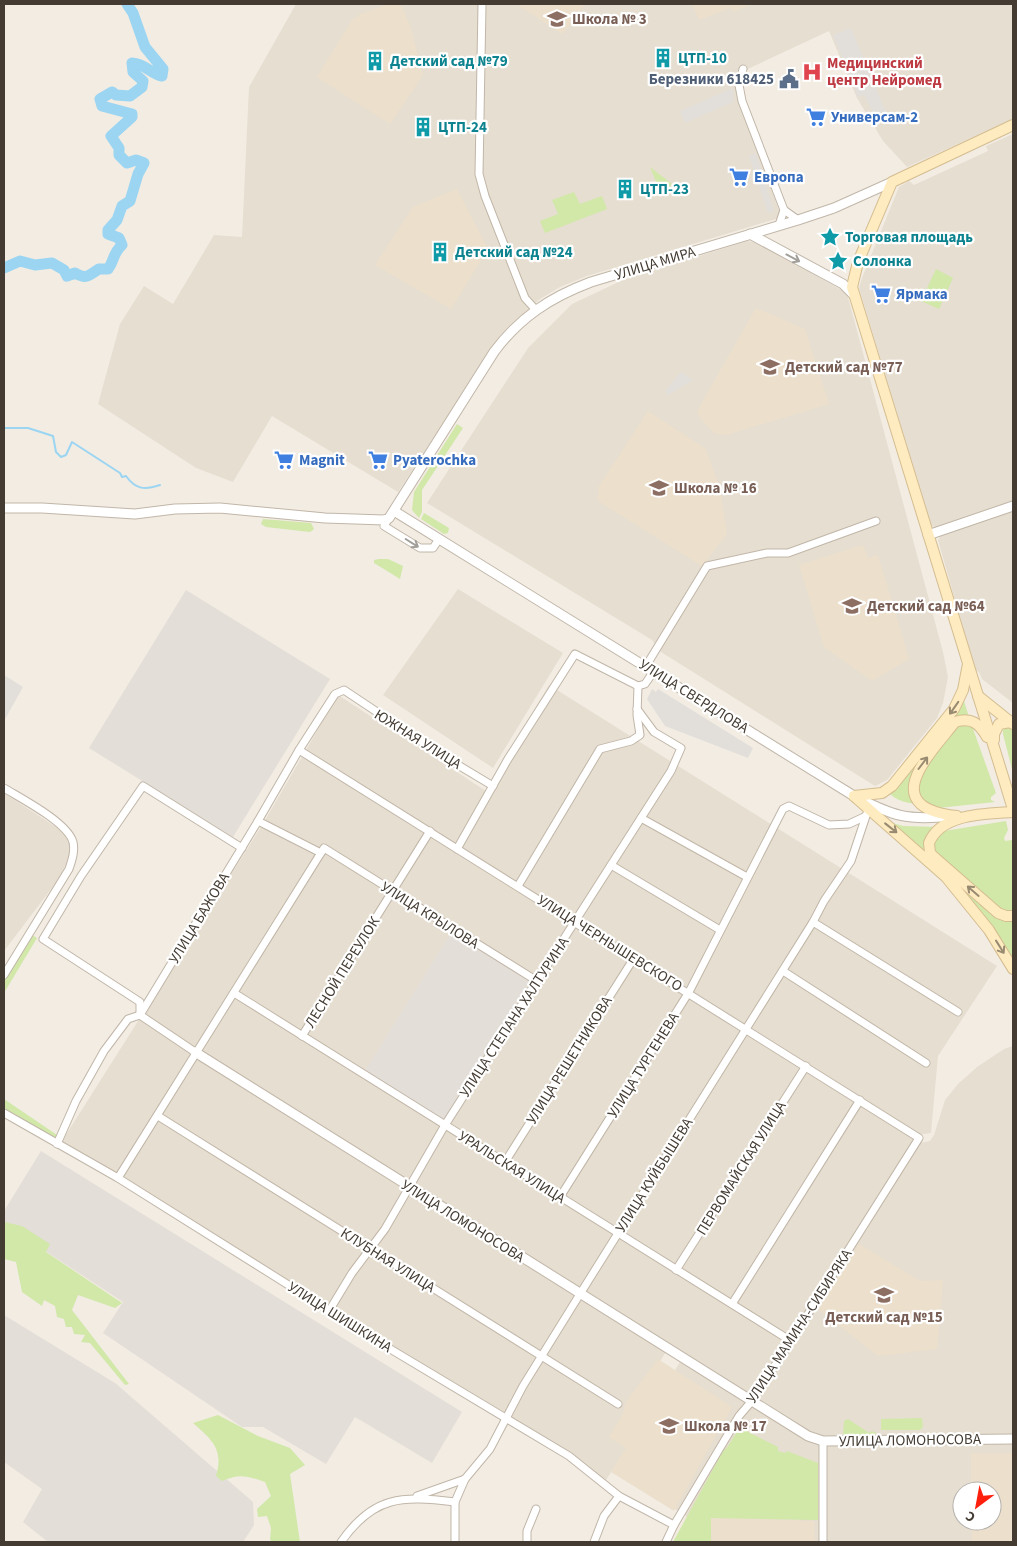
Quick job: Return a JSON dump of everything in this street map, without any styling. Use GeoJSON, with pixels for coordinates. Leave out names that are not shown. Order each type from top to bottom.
{"type":"FeatureCollection","features":[{"type":"Feature","properties":{"kind":"main road","name":"УЛИЦА МИРА"},"geometry":{"type":"LineString","coordinates":[[892,182],[1013,125]]}},
{"type":"Feature","properties":{"kind":"main road"},"geometry":{"type":"LineString","coordinates":[[892,182],[858,262],[853,278],[854,295],[1013,810]]}},
{"type":"Feature","properties":{"kind":"main road"},"geometry":{"type":"LineString","coordinates":[[968,662],[963,690],[954,709],[892,786],[882,793],[854,796],[866,813],[910,843],[946,877],[989,930],[1013,968]]}},
{"type":"Feature","properties":{"kind":"main road"},"geometry":{"type":"LineString","coordinates":[[978,696],[1012,723]]}},
{"type":"Feature","properties":{"kind":"main road"},"geometry":{"type":"LineString","coordinates":[[956,816],[936,813],[919,802],[915,795],[913,782],[919,768],[955,722],[965,719],[975,722],[981,727],[996,753]]}},
{"type":"Feature","properties":{"kind":"main road"},"geometry":{"type":"LineString","coordinates":[[996,753],[994,734],[996,728],[1004,722],[1012,723]]}},
{"type":"Feature","properties":{"kind":"main road","name":"УЛИЦА СВЕРДЛОВА"},"geometry":{"type":"LineString","coordinates":[[978,814],[1013,810]]}},
{"type":"Feature","properties":{"kind":"main road"},"geometry":{"type":"LineString","coordinates":[[978,814],[945,824],[931,839],[930,853],[998,913],[1013,916]]}},
{"type":"Feature","properties":{"kind":"street"},"geometry":{"type":"LineString","coordinates":[[482,4],[479,174],[485,196],[525,298],[535,309]]}},
{"type":"Feature","properties":{"kind":"street"},"geometry":{"type":"LineString","coordinates":[[743,69],[740,85],[742,101],[784,210],[798,220]]}},
{"type":"Feature","properties":{"kind":"street","name":"УЛИЦА МИРА"},"geometry":{"type":"LineString","coordinates":[[389,518],[494,352],[510,333],[535,309],[565,292],[591,282],[798,220],[834,208],[892,182]]}},
{"type":"Feature","properties":{"kind":"street"},"geometry":{"type":"LineString","coordinates":[[779,225],[784,210]]}},
{"type":"Feature","properties":{"kind":"street"},"geometry":{"type":"LineString","coordinates":[[750,234],[842,284],[854,295]]}},
{"type":"Feature","properties":{"kind":"street"},"geometry":{"type":"LineString","coordinates":[[928,535],[1013,506]]}},
{"type":"Feature","properties":{"kind":"street"},"geometry":{"type":"LineString","coordinates":[[4,508],[42,508],[135,514],[175,509],[220,508],[373,521],[389,518],[420,548],[433,548],[439,539]]}},
{"type":"Feature","properties":{"kind":"street","name":"УЛИЦА СВЕРДЛОВА"},"geometry":{"type":"LineString","coordinates":[[389,518],[439,539],[854,796],[879,809],[906,818],[920,819],[978,814]]}},
{"type":"Feature","properties":{"kind":"street"},"geometry":{"type":"LineString","coordinates":[[457,848],[541,706],[575,654],[638,686],[645,684],[650,668],[707,566],[766,553],[788,553],[876,521]]}},
{"type":"Feature","properties":{"kind":"street"},"geometry":{"type":"LineString","coordinates":[[518,886],[600,749],[632,741],[640,735],[637,709],[638,686]]}},
{"type":"Feature","properties":{"kind":"street","name":"УЛИЦА БАЖОВА"},"geometry":{"type":"LineString","coordinates":[[57,1144],[76,1101],[104,1051],[128,1020],[140,1015],[258,822],[299,750],[335,694],[344,690]]}},
{"type":"Feature","properties":{"kind":"street","name":"ЮЖНАЯ УЛИЦА"},"geometry":{"type":"LineString","coordinates":[[344,690],[443,756],[493,786]]}},
{"type":"Feature","properties":{"kind":"street","name":"УЛИЦА СТЕПАНА ХАЛТУРИНА"},"geometry":{"type":"LineString","coordinates":[[329,1311],[352,1273],[385,1228],[445,1125],[671,770],[681,748],[654,732],[637,709]]}},
{"type":"Feature","properties":{"kind":"street","name":"УЛИЦА ЧЕРНЫШЕВСКОГО"},"geometry":{"type":"LineString","coordinates":[[299,750],[747,1028],[919,1138]]}},
{"type":"Feature","properties":{"kind":"street"},"geometry":{"type":"LineString","coordinates":[[140,1015],[142,1008],[140,1002],[43,939],[81,876],[143,786],[242,848]]}},
{"type":"Feature","properties":{"kind":"street"},"geometry":{"type":"LineString","coordinates":[[4,788],[65,829],[72,840],[74,853],[69,869],[4,975]]}},
{"type":"Feature","properties":{"kind":"street","name":"УЛИЦА ТУРГЕНЕВА"},"geometry":{"type":"LineString","coordinates":[[560,1197],[689,992],[781,812],[789,806],[820,822],[839,826],[866,813]]}},
{"type":"Feature","properties":{"kind":"street","name":"УЛИЦА КУЙБЫШЕВА"},"geometry":{"type":"LineString","coordinates":[[455,1542],[454,1502],[465,1479],[490,1449],[506,1417],[618,1232],[783,971],[824,901],[851,861],[866,813]]}},
{"type":"Feature","properties":{"kind":"street"},"geometry":{"type":"LineString","coordinates":[[642,818],[747,877]]}},
{"type":"Feature","properties":{"kind":"street","name":"УЛИЦА КРЫЛОВА"},"geometry":{"type":"LineString","coordinates":[[258,822],[322,850],[393,891],[537,981]]}},
{"type":"Feature","properties":{"kind":"street","name":"ЛЕСНОЙ ПЕРЕУЛОК"},"geometry":{"type":"LineString","coordinates":[[302,1036],[430,831]]}},
{"type":"Feature","properties":{"kind":"street"},"geometry":{"type":"LineString","coordinates":[[118,1178],[322,850]]}},
{"type":"Feature","properties":{"kind":"street"},"geometry":{"type":"LineString","coordinates":[[611,865],[720,930]]}},
{"type":"Feature","properties":{"kind":"street"},"geometry":{"type":"LineString","coordinates":[[813,922],[958,1012]]}},
{"type":"Feature","properties":{"kind":"street","name":"УЛИЦА РЕШЕТНИКОВА"},"geometry":{"type":"LineString","coordinates":[[505,1162],[634,958]]}},
{"type":"Feature","properties":{"kind":"street"},"geometry":{"type":"LineString","coordinates":[[783,971],[926,1063]]}},
{"type":"Feature","properties":{"kind":"street","name":"УРАЛЬСКАЯ УЛИЦА"},"geometry":{"type":"LineString","coordinates":[[234,993],[790,1341]]}},
{"type":"Feature","properties":{"kind":"street","name":"УЛИЦА ЛОМОНОСОВА"},"geometry":{"type":"LineString","coordinates":[[140,1015],[195,1052],[808,1436],[823,1441],[1013,1439]]}},
{"type":"Feature","properties":{"kind":"street","name":"ПЕРВОМАЙСКАЯ УЛИЦА"},"geometry":{"type":"LineString","coordinates":[[676,1270],[806,1066]]}},
{"type":"Feature","properties":{"kind":"street"},"geometry":{"type":"LineString","coordinates":[[732,1304],[860,1100]]}},
{"type":"Feature","properties":{"kind":"street","name":"УЛИЦА ШИШКИНА"},"geometry":{"type":"LineString","coordinates":[[4,1113],[118,1178],[329,1311],[569,1456],[619,1496],[674,1525]]}},
{"type":"Feature","properties":{"kind":"street","name":"КЛУБНАЯ УЛИЦА"},"geometry":{"type":"LineString","coordinates":[[158,1116],[618,1404]]}},
{"type":"Feature","properties":{"kind":"street","name":"УЛИЦА МАМИНА-СИБИРЯКА"},"geometry":{"type":"LineString","coordinates":[[666,1542],[674,1525],[739,1416],[751,1402],[919,1138]]}},
{"type":"Feature","properties":{"kind":"street"},"geometry":{"type":"LineString","coordinates":[[823,1441],[823,1542]]}},
{"type":"Feature","properties":{"kind":"street"},"geometry":{"type":"LineString","coordinates":[[341,1542],[348,1532],[378,1505],[415,1497],[465,1479]]}},
{"type":"Feature","properties":{"kind":"street"},"geometry":{"type":"LineString","coordinates":[[594,1542],[604,1516],[619,1496]]}},
{"type":"Feature","properties":{"kind":"street"},"geometry":{"type":"LineString","coordinates":[[415,1497],[454,1502]]}},
{"type":"Feature","properties":{"kind":"street"},"geometry":{"type":"LineString","coordinates":[[527,1542],[527,1531],[536,1509]]}},
{"type":"Feature","properties":{"kind":"shaded area"},"geometry":{"type":"Polygon","coordinates":[[[296,4],[1013,4],[1013,119],[907,167],[883,141],[857,98],[829,31],[737,74],[737,97],[780,213],[779,218],[587,276],[560,287],[540,299],[502,334],[398,492],[272,416],[233,482],[196,468],[98,404],[120,324],[144,286],[173,304],[214,235],[242,237],[249,87],[296,4]]]}},
{"type":"Feature","properties":{"kind":"shaded area"},"geometry":{"type":"Polygon","coordinates":[[[390,4],[402,6],[411,28],[423,75],[390,124],[317,77],[352,20],[360,14],[390,4]]]}},
{"type":"Feature","properties":{"kind":"shaded area","name":"Школа № 3"},"geometry":{"type":"Polygon","coordinates":[[[516,4],[585,4],[563,34],[516,4]]]}},
{"type":"Feature","properties":{"kind":"shaded area"},"geometry":{"type":"Polygon","coordinates":[[[692,4],[753,4],[733,12],[731,8],[699,20],[692,4]]]}},
{"type":"Feature","properties":{"kind":"shaded area"},"geometry":{"type":"Polygon","coordinates":[[[851,28],[886,112],[876,118],[864,95],[858,97],[833,35],[851,28]]]}},
{"type":"Feature","properties":{"kind":"shaded area"},"geometry":{"type":"Polygon","coordinates":[[[733,88],[733,102],[685,123],[680,111],[733,88]]]}},
{"type":"Feature","properties":{"kind":"shaded area"},"geometry":{"type":"Polygon","coordinates":[[[1013,134],[1013,504],[936,528],[931,525],[859,288],[899,187],[909,181],[914,185],[988,151],[986,146],[1013,134]]]}},
{"type":"Feature","properties":{"kind":"shaded area"},"geometry":{"type":"Polygon","coordinates":[[[756,153],[774,211],[768,213],[749,156],[756,153]]]}},
{"type":"Feature","properties":{"kind":"shaded area"},"geometry":{"type":"Polygon","coordinates":[[[457,189],[488,249],[451,309],[375,265],[413,207],[457,189]]]}},
{"type":"Feature","properties":{"kind":"shaded area"},"geometry":{"type":"Polygon","coordinates":[[[747,241],[755,242],[843,291],[848,297],[943,652],[948,677],[943,703],[937,718],[887,780],[875,786],[661,652],[652,640],[427,503],[528,348],[572,304],[623,280],[747,241]]]}},
{"type":"Feature","properties":{"kind":"shaded area","name":"Детский сад №77"},"geometry":{"type":"Polygon","coordinates":[[[756,308],[805,329],[829,404],[726,435],[714,433],[700,418],[697,411],[756,308]]]}},
{"type":"Feature","properties":{"kind":"shaded area"},"geometry":{"type":"Polygon","coordinates":[[[681,372],[693,380],[668,395],[665,391],[681,372]]]}},
{"type":"Feature","properties":{"kind":"shaded area","name":"Школа № 16"},"geometry":{"type":"Polygon","coordinates":[[[648,411],[706,449],[720,489],[727,534],[702,566],[598,501],[599,486],[648,411]]]}},
{"type":"Feature","properties":{"kind":"shaded area"},"geometry":{"type":"Polygon","coordinates":[[[1013,511],[1013,703],[982,679],[979,672],[975,670],[938,540],[943,534],[1013,511]]]}},
{"type":"Feature","properties":{"kind":"shaded area","name":"Детский сад №64"},"geometry":{"type":"Polygon","coordinates":[[[863,545],[868,558],[878,555],[909,659],[872,681],[824,647],[799,565],[863,545]]]}},
{"type":"Feature","properties":{"kind":"shaded area"},"geometry":{"type":"Polygon","coordinates":[[[458,589],[563,653],[493,768],[383,695],[458,589]]]}},
{"type":"Feature","properties":{"kind":"shaded area"},"geometry":{"type":"Polygon","coordinates":[[[186,590],[330,679],[233,837],[89,748],[186,590]]]}},
{"type":"Feature","properties":{"kind":"shaded area"},"geometry":{"type":"Polygon","coordinates":[[[4,675],[23,687],[4,721],[4,675]]]}},
{"type":"Feature","properties":{"kind":"shaded area"},"geometry":{"type":"Polygon","coordinates":[[[549,685],[997,966],[938,1056],[931,1133],[918,1135],[752,1395],[671,1344],[619,1426],[635,1436],[680,1362],[752,1406],[920,1143],[930,1141],[934,1135],[945,1100],[958,1084],[977,1067],[1004,1049],[1013,1046],[1013,1542],[678,1542],[689,1518],[614,1470],[623,1454],[606,1480],[62,1141],[261,827],[338,695],[486,791],[549,685]]]}},
{"type":"Feature","properties":{"kind":"shaded area"},"geometry":{"type":"Polygon","coordinates":[[[652,689],[656,692],[658,689],[753,748],[748,758],[665,726],[647,699],[652,689]]]}},
{"type":"Feature","properties":{"kind":"shaded area"},"geometry":{"type":"Polygon","coordinates":[[[4,793],[62,831],[69,842],[70,853],[61,876],[4,951],[4,793]]]}},
{"type":"Feature","properties":{"kind":"shaded area"},"geometry":{"type":"Polygon","coordinates":[[[452,931],[530,981],[444,1121],[364,1072],[452,931]]]}},
{"type":"Feature","properties":{"kind":"shaded area"},"geometry":{"type":"Polygon","coordinates":[[[41,1151],[462,1412],[432,1463],[355,1417],[326,1464],[263,1427],[242,1427],[103,1333],[123,1302],[4,1224],[4,1211],[41,1151]]]}},
{"type":"Feature","properties":{"kind":"shaded area","name":"Детский сад №15"},"geometry":{"type":"Polygon","coordinates":[[[859,1244],[920,1281],[943,1280],[937,1349],[878,1356],[818,1309],[859,1244]]]}},
{"type":"Feature","properties":{"kind":"shaded area"},"geometry":{"type":"Polygon","coordinates":[[[4,1315],[115,1383],[253,1502],[254,1525],[243,1542],[48,1542],[23,1522],[42,1489],[4,1462],[4,1315]]]}},
{"type":"Feature","properties":{"kind":"shaded area","name":"Школа № 17"},"geometry":{"type":"Polygon","coordinates":[[[658,1359],[732,1407],[674,1511],[611,1472],[626,1448],[609,1437],[623,1414],[626,1402],[658,1359]]]}},
{"type":"Feature","properties":{"kind":"shaded area"},"geometry":{"type":"Polygon","coordinates":[[[971,1453],[1013,1453],[1013,1542],[972,1542],[972,1531],[1002,1531],[1002,1481],[971,1481],[971,1453]]]}},
{"type":"Feature","properties":{"kind":"shaded area"},"geometry":{"type":"Polygon","coordinates":[[[710,1518],[814,1521],[815,1542],[712,1542],[710,1518]]]}},
{"type":"Feature","properties":{"kind":"green space"},"geometry":{"type":"Polygon","coordinates":[[[650,167],[672,184],[665,194],[661,194],[650,167]]]}},
{"type":"Feature","properties":{"kind":"green space"},"geometry":{"type":"Polygon","coordinates":[[[574,192],[580,204],[602,196],[607,209],[545,233],[540,221],[558,214],[552,200],[574,192]]]}},
{"type":"Feature","properties":{"kind":"green space"},"geometry":{"type":"Polygon","coordinates":[[[936,269],[953,278],[939,309],[921,301],[936,269]]]}},
{"type":"Feature","properties":{"kind":"green space"},"geometry":{"type":"Polygon","coordinates":[[[457,424],[463,428],[422,490],[422,512],[419,518],[412,510],[414,492],[457,424]]]}},
{"type":"Feature","properties":{"kind":"green space"},"geometry":{"type":"Polygon","coordinates":[[[424,513],[449,528],[448,533],[444,534],[421,519],[424,513]]]}},
{"type":"Feature","properties":{"kind":"green space"},"geometry":{"type":"Polygon","coordinates":[[[263,519],[311,523],[314,529],[310,532],[266,527],[261,524],[263,519]]]}},
{"type":"Feature","properties":{"kind":"green space"},"geometry":{"type":"Polygon","coordinates":[[[388,559],[403,566],[400,579],[374,563],[374,560],[388,559]]]}},
{"type":"Feature","properties":{"kind":"green space"},"geometry":{"type":"Polygon","coordinates":[[[963,698],[969,717],[961,717],[916,767],[917,804],[902,801],[892,796],[889,793],[963,698]]]}},
{"type":"Feature","properties":{"kind":"green space"},"geometry":{"type":"Polygon","coordinates":[[[963,724],[972,726],[996,793],[991,797],[991,800],[995,802],[938,808],[923,803],[916,784],[918,778],[956,726],[963,724]]]}},
{"type":"Feature","properties":{"kind":"green space"},"geometry":{"type":"Polygon","coordinates":[[[1007,726],[1013,731],[1013,773],[1003,734],[1003,730],[1007,726]]]}},
{"type":"Feature","properties":{"kind":"green space"},"geometry":{"type":"Polygon","coordinates":[[[882,820],[903,826],[938,827],[926,854],[882,820]]]}},
{"type":"Feature","properties":{"kind":"green space"},"geometry":{"type":"Polygon","coordinates":[[[1006,821],[1008,830],[1004,838],[1005,841],[1012,840],[1013,913],[1000,912],[932,854],[934,839],[944,831],[1006,821]]]}},
{"type":"Feature","properties":{"kind":"green space"},"geometry":{"type":"Polygon","coordinates":[[[942,868],[1013,918],[1013,962],[975,904],[942,868]]]}},
{"type":"Feature","properties":{"kind":"green space"},"geometry":{"type":"Polygon","coordinates":[[[32,935],[37,938],[4,993],[4,981],[32,935]]]}},
{"type":"Feature","properties":{"kind":"green space"},"geometry":{"type":"Polygon","coordinates":[[[4,1099],[57,1135],[55,1139],[4,1108],[4,1099]]]}},
{"type":"Feature","properties":{"kind":"green space"},"geometry":{"type":"Polygon","coordinates":[[[4,1222],[22,1226],[50,1244],[46,1252],[122,1303],[115,1308],[78,1295],[72,1310],[129,1384],[125,1385],[90,1343],[81,1342],[85,1335],[74,1334],[72,1327],[66,1327],[64,1319],[57,1317],[55,1306],[44,1300],[42,1306],[22,1292],[16,1262],[4,1259],[4,1222]]]}},
{"type":"Feature","properties":{"kind":"green space"},"geometry":{"type":"Polygon","coordinates":[[[218,1415],[258,1436],[290,1448],[305,1465],[290,1474],[300,1542],[273,1542],[270,1540],[271,1528],[267,1516],[258,1517],[257,1509],[271,1496],[265,1482],[243,1476],[222,1481],[216,1476],[218,1459],[215,1446],[193,1423],[218,1415]]]}},
{"type":"Feature","properties":{"kind":"green space"},"geometry":{"type":"Polygon","coordinates":[[[922,1418],[923,1427],[920,1430],[881,1430],[881,1419],[922,1418]]]}},
{"type":"Feature","properties":{"kind":"green space"},"geometry":{"type":"Polygon","coordinates":[[[848,1419],[869,1433],[872,1431],[876,1433],[875,1437],[843,1436],[844,1421],[848,1419]]]}},
{"type":"Feature","properties":{"kind":"green space"},"geometry":{"type":"Polygon","coordinates":[[[742,1424],[748,1432],[778,1447],[778,1451],[785,1453],[787,1451],[818,1463],[818,1520],[711,1518],[711,1542],[673,1542],[724,1449],[726,1449],[742,1424]]]}},
{"type":"Feature","properties":{"kind":"waterway"},"geometry":{"type":"LineString","coordinates":[[4,268],[20,261],[35,265],[52,263],[64,270],[67,276],[75,273],[85,276],[99,269],[108,269],[122,245],[119,238],[108,234],[108,230],[117,220],[122,206],[130,201],[138,174],[144,163],[136,160],[127,163],[119,155],[119,148],[111,136],[132,117],[132,114],[102,106],[100,99],[112,92],[116,95],[130,96],[142,87],[143,81],[133,72],[132,63],[141,65],[162,76],[163,69],[145,47],[133,13],[127,4]]}},
{"type":"Feature","properties":{"kind":"waterway"},"geometry":{"type":"LineString","coordinates":[[4,428],[28,428],[53,436],[56,452],[61,457],[66,455],[72,442],[120,473],[122,477],[126,476],[133,484],[141,488],[160,485]]}},
{"type":"Feature","properties":{"kind":"place","name":"Школа № 3"},"geometry":{"type":"Point","coordinates":[557,19]}},
{"type":"Feature","properties":{"kind":"place","name":"ЦТП-10"},"geometry":{"type":"Point","coordinates":[663,58]}},
{"type":"Feature","properties":{"kind":"place","name":"Детский сад №79"},"geometry":{"type":"Point","coordinates":[375,61]}},
{"type":"Feature","properties":{"kind":"place","name":"Медицинский центр Нейромед"},"geometry":{"type":"Point","coordinates":[812,72]}},
{"type":"Feature","properties":{"kind":"place","name":"Березники 618425"},"geometry":{"type":"Point","coordinates":[789,79]}},
{"type":"Feature","properties":{"kind":"place","name":"Универсам-2"},"geometry":{"type":"Point","coordinates":[816,117]}},
{"type":"Feature","properties":{"kind":"place","name":"ЦТП-24"},"geometry":{"type":"Point","coordinates":[423,127]}},
{"type":"Feature","properties":{"kind":"place","name":"Европа"},"geometry":{"type":"Point","coordinates":[739,177]}},
{"type":"Feature","properties":{"kind":"place","name":"ЦТП-23"},"geometry":{"type":"Point","coordinates":[625,189]}},
{"type":"Feature","properties":{"kind":"place","name":"Торговая площадь"},"geometry":{"type":"Point","coordinates":[830,237]}},
{"type":"Feature","properties":{"kind":"place","name":"Детский сад №24"},"geometry":{"type":"Point","coordinates":[440,252]}},
{"type":"Feature","properties":{"kind":"place","name":"Солонка"},"geometry":{"type":"Point","coordinates":[838,261]}},
{"type":"Feature","properties":{"kind":"place","name":"Ярмака"},"geometry":{"type":"Point","coordinates":[881,294]}},
{"type":"Feature","properties":{"kind":"place","name":"Детский сад №77"},"geometry":{"type":"Point","coordinates":[770,367]}},
{"type":"Feature","properties":{"kind":"place","name":"Magnit"},"geometry":{"type":"Point","coordinates":[284,460]}},
{"type":"Feature","properties":{"kind":"place","name":"Pyaterochka"},"geometry":{"type":"Point","coordinates":[378,460]}},
{"type":"Feature","properties":{"kind":"place","name":"Школа № 16"},"geometry":{"type":"Point","coordinates":[659,488]}},
{"type":"Feature","properties":{"kind":"place","name":"Детский сад №64"},"geometry":{"type":"Point","coordinates":[852,606]}},
{"type":"Feature","properties":{"kind":"place","name":"Детский сад №15"},"geometry":{"type":"Point","coordinates":[884,1295]}},
{"type":"Feature","properties":{"kind":"place","name":"Школа № 17"},"geometry":{"type":"Point","coordinates":[669,1426]}}]}
